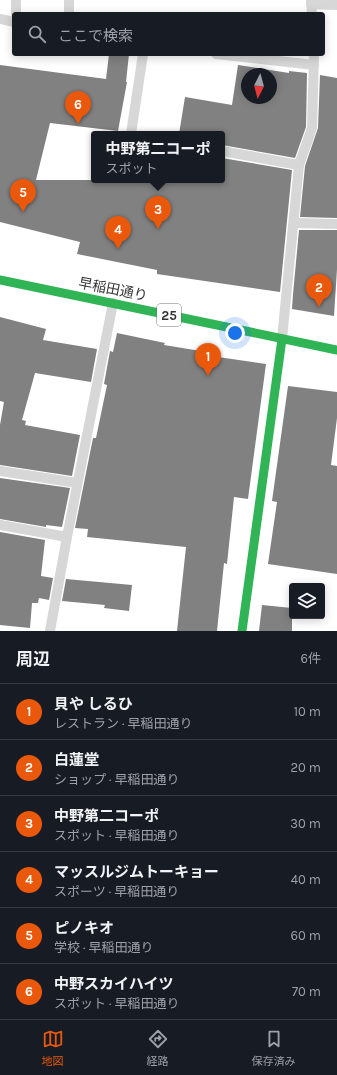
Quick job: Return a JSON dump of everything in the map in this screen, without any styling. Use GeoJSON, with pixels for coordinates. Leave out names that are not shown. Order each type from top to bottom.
{"type":"FeatureCollection","features":[{"type":"Feature","properties":{"kind":"main road","name":"早稲田通り"},"geometry":{"type":"LineString","coordinates":[[0,280],[337,350]]}},
{"type":"Feature","properties":{"kind":"main road"},"geometry":{"type":"LineString","coordinates":[[242,631],[282,339]]}},
{"type":"Feature","properties":{"kind":"lane"},"geometry":{"type":"LineString","coordinates":[[16,0],[16,12]]}},
{"type":"Feature","properties":{"kind":"lane"},"geometry":{"type":"LineString","coordinates":[[69,0],[69,12]]}},
{"type":"Feature","properties":{"kind":"lane"},"geometry":{"type":"LineString","coordinates":[[312,6],[337,5]]}},
{"type":"Feature","properties":{"kind":"lane"},"geometry":{"type":"LineString","coordinates":[[0,19],[12,22]]}},
{"type":"Feature","properties":{"kind":"lane"},"geometry":{"type":"LineString","coordinates":[[131,131],[143,56]]}},
{"type":"Feature","properties":{"kind":"lane"},"geometry":{"type":"LineString","coordinates":[[234,56],[314,65]]}},
{"type":"Feature","properties":{"kind":"lane"},"geometry":{"type":"LineString","coordinates":[[282,339],[299,165],[312,128],[314,56]]}},
{"type":"Feature","properties":{"kind":"lane"},"geometry":{"type":"LineString","coordinates":[[225,152],[299,165]]}},
{"type":"Feature","properties":{"kind":"lane"},"geometry":{"type":"LineString","coordinates":[[294,222],[337,224]]}},
{"type":"Feature","properties":{"kind":"lane"},"geometry":{"type":"LineString","coordinates":[[50,631],[77,483],[113,303]]}},
{"type":"Feature","properties":{"kind":"lane"},"geometry":{"type":"LineString","coordinates":[[0,471],[77,483]]}},
{"type":"Feature","properties":{"kind":"lane"},"geometry":{"type":"LineString","coordinates":[[0,525],[67,537]]}},
{"type":"Feature","properties":{"kind":"building"},"geometry":{"type":"Polygon","coordinates":[[[109,56],[129,56],[127,82],[118,131],[50,123],[36,180],[91,180],[91,183],[225,183],[225,159],[292,170],[280,292],[157,274],[157,270],[77,254],[80,242],[0,222],[0,65],[106,79],[109,56]]]}},
{"type":"Feature","properties":{"kind":"building"},"geometry":{"type":"Polygon","coordinates":[[[238,65],[257,68],[241,68],[241,104],[277,104],[277,71],[307,73],[306,127],[295,158],[225,146],[225,131],[179,131],[185,97],[232,105],[238,65]]]}},
{"type":"Feature","properties":{"kind":"building"},"geometry":{"type":"Polygon","coordinates":[[[320,75],[337,78],[337,218],[300,217],[305,166],[318,128],[320,75]]]}},
{"type":"Feature","properties":{"kind":"building"},"geometry":{"type":"Polygon","coordinates":[[[299,230],[337,230],[337,269],[334,316],[292,309],[299,230]]]}},
{"type":"Feature","properties":{"kind":"building"},"geometry":{"type":"Polygon","coordinates":[[[0,317],[46,329],[43,340],[97,349],[91,382],[35,373],[22,420],[26,421],[25,425],[80,435],[72,476],[0,465],[0,425],[4,402],[0,401],[0,317]]]}},
{"type":"Feature","properties":{"kind":"building"},"geometry":{"type":"Polygon","coordinates":[[[117,333],[165,343],[164,345],[219,354],[218,357],[266,364],[248,499],[234,497],[227,564],[224,563],[217,631],[177,631],[186,547],[87,537],[88,529],[75,528],[93,438],[96,438],[107,385],[104,384],[110,351],[113,352],[117,333]]]}},
{"type":"Feature","properties":{"kind":"building"},"geometry":{"type":"Polygon","coordinates":[[[288,386],[337,392],[337,418],[331,465],[337,466],[337,574],[268,564],[277,502],[272,501],[288,386]]]}},
{"type":"Feature","properties":{"kind":"building"},"geometry":{"type":"Polygon","coordinates":[[[0,478],[70,488],[62,527],[46,525],[46,527],[0,519],[0,478]]]}},
{"type":"Feature","properties":{"kind":"building"},"geometry":{"type":"Polygon","coordinates":[[[0,532],[45,540],[41,576],[53,578],[49,600],[39,598],[38,603],[32,603],[30,628],[0,625],[0,532]]]}},
{"type":"Feature","properties":{"kind":"building"},"geometry":{"type":"Polygon","coordinates":[[[66,579],[132,585],[129,611],[104,608],[105,605],[62,601],[66,579]]]}},
{"type":"Feature","properties":{"kind":"building"},"geometry":{"type":"Polygon","coordinates":[[[262,605],[289,608],[289,619],[292,619],[292,631],[259,631],[262,605]]]}},
{"type":"Feature","properties":{"kind":"traffic: fast"},"geometry":{"type":"LineString","coordinates":[[0,280],[337,350]]}},
{"type":"Feature","properties":{"kind":"traffic: fast"},"geometry":{"type":"LineString","coordinates":[[242,631],[282,339]]}},
{"type":"Feature","properties":{"kind":"place","name":"中野スカイハイツ"},"geometry":{"type":"Point","coordinates":[78,124]}},
{"type":"Feature","properties":{"kind":"place","name":"ピノキオ"},"geometry":{"type":"Point","coordinates":[23,212]}},
{"type":"Feature","properties":{"kind":"place","name":"中野第二コーポ"},"geometry":{"type":"Point","coordinates":[158,229]}},
{"type":"Feature","properties":{"kind":"place","name":"マッスルジムトーキョー"},"geometry":{"type":"Point","coordinates":[118,249]}},
{"type":"Feature","properties":{"kind":"place","name":"白蓮堂"},"geometry":{"type":"Point","coordinates":[319,307]}},
{"type":"Feature","properties":{"kind":"place","name":"貝や しるひ"},"geometry":{"type":"Point","coordinates":[208,376]}}]}
